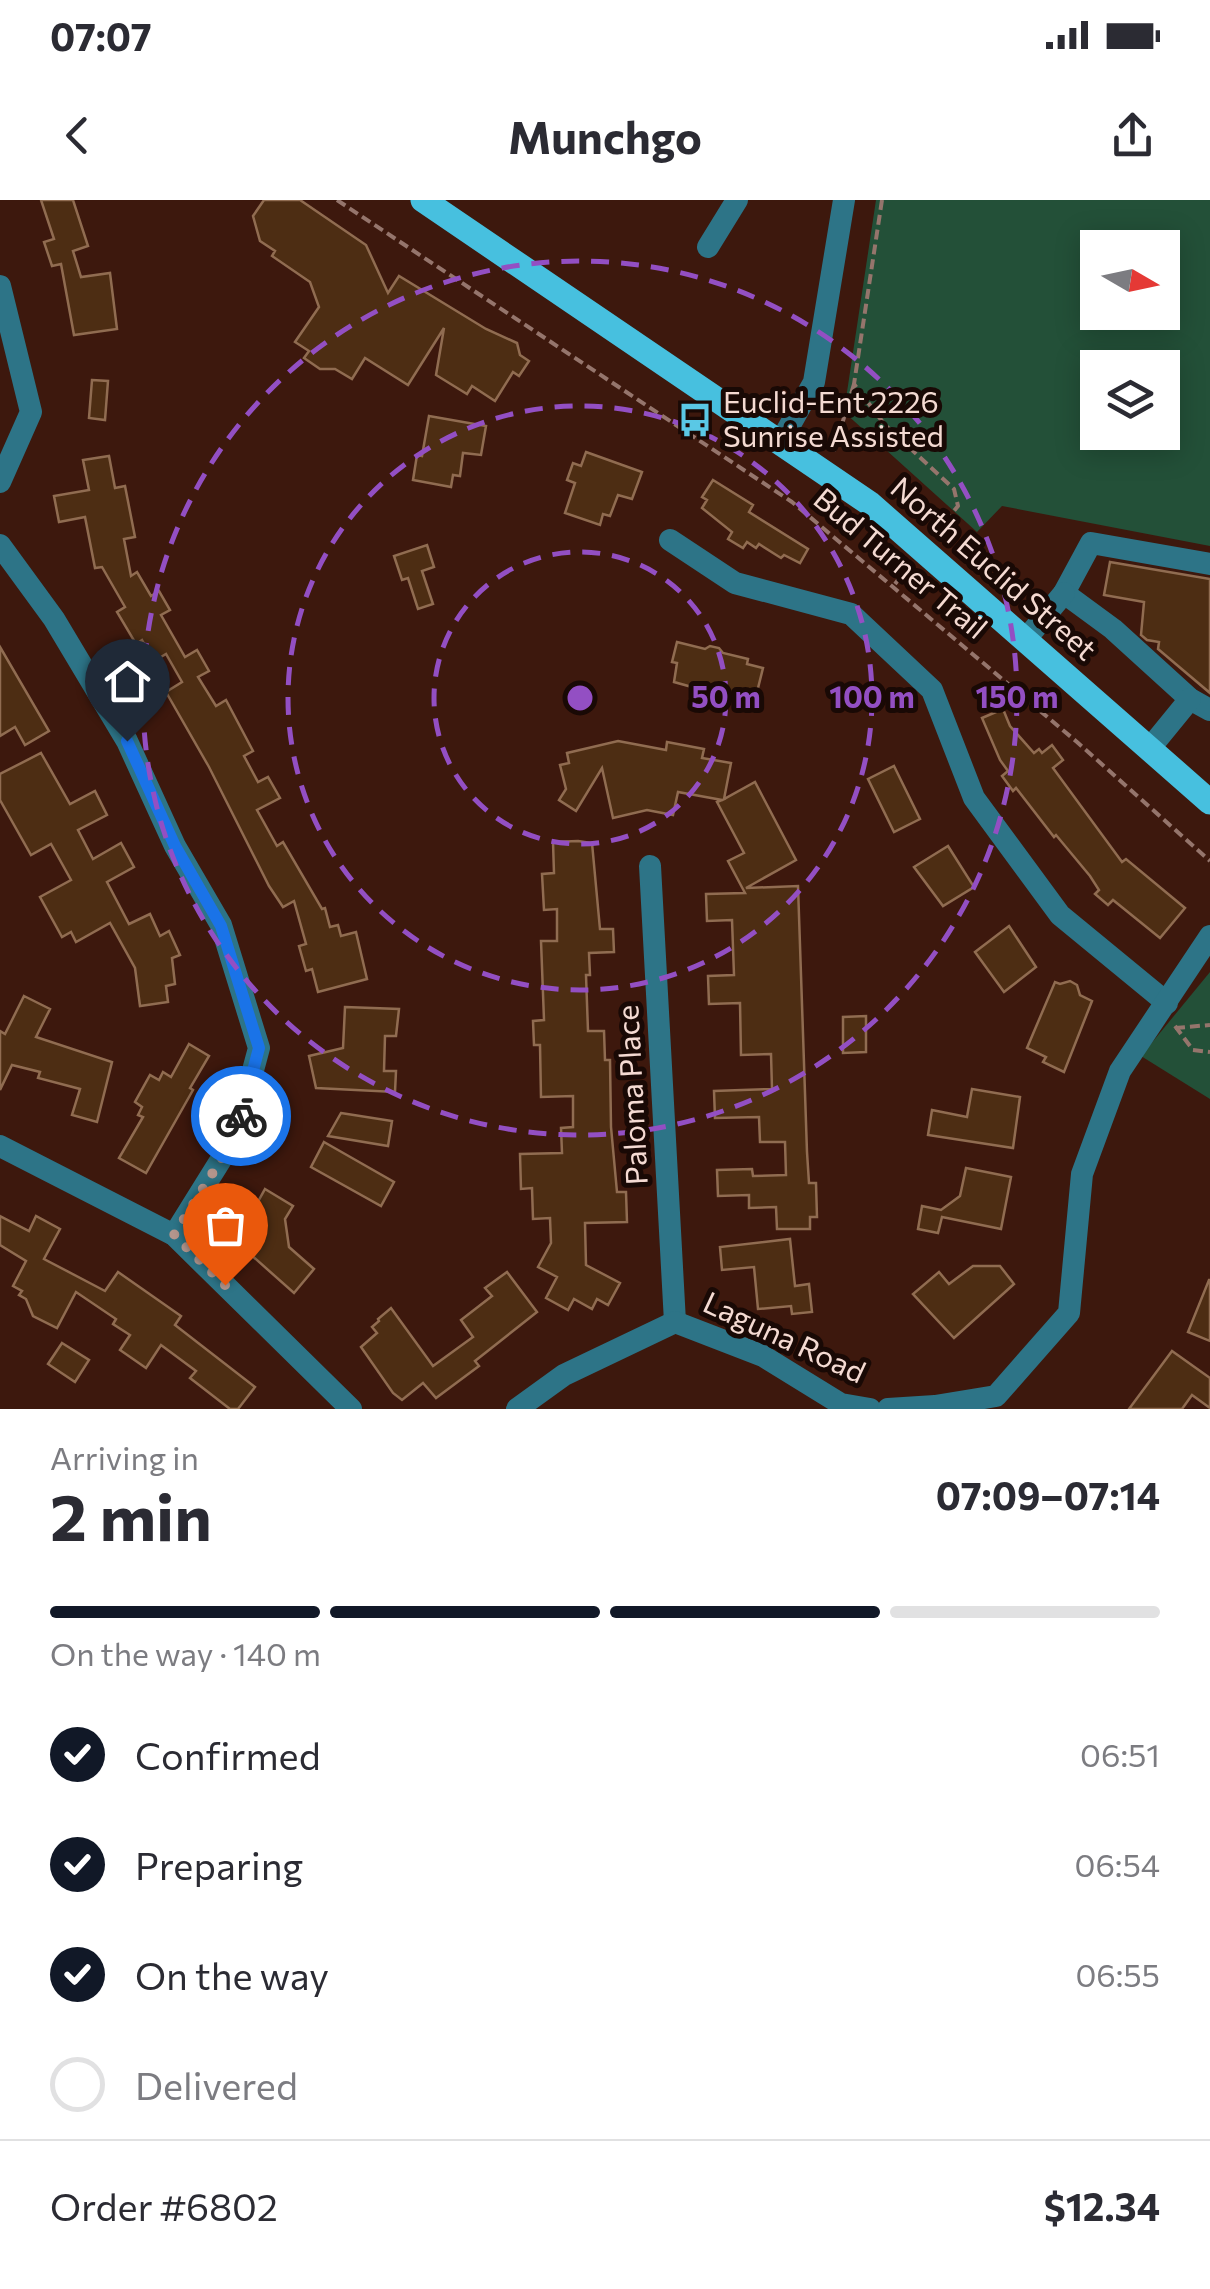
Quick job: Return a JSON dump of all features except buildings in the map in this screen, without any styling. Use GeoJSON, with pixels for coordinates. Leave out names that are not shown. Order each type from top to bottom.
{"type":"FeatureCollection","features":[{"type":"Feature","properties":{"kind":"main road","name":"North Euclid Street"},"geometry":{"type":"LineString","coordinates":[[423,200],[828,473],[924,548],[1210,802]]}},
{"type":"Feature","properties":{"kind":"street"},"geometry":{"type":"LineString","coordinates":[[708,247],[737,200]]}},
{"type":"Feature","properties":{"kind":"street"},"geometry":{"type":"LineString","coordinates":[[781,440],[814,382],[844,200]]}},
{"type":"Feature","properties":{"kind":"street"},"geometry":{"type":"LineString","coordinates":[[0,286],[32,412],[0,482]]}},
{"type":"Feature","properties":{"kind":"street"},"geometry":{"type":"LineString","coordinates":[[670,540],[735,583],[851,614],[932,690],[974,798],[1060,915],[1166,1003]]}},
{"type":"Feature","properties":{"kind":"street"},"geometry":{"type":"LineString","coordinates":[[1026,638],[1064,593],[1091,543],[1210,564]]}},
{"type":"Feature","properties":{"kind":"street"},"geometry":{"type":"LineString","coordinates":[[0,544],[54,619],[127,741],[175,846],[221,926],[259,1048],[235,1137],[174,1235]]}},
{"type":"Feature","properties":{"kind":"street"},"geometry":{"type":"LineString","coordinates":[[1064,593],[1113,628],[1200,704],[1150,748]]}},
{"type":"Feature","properties":{"kind":"street","name":"Paloma Place"},"geometry":{"type":"LineString","coordinates":[[650,866],[675,1322]]}},
{"type":"Feature","properties":{"kind":"street","name":"Laguna Road"},"geometry":{"type":"LineString","coordinates":[[888,1409],[996,1396],[1069,1313],[1082,1174],[1120,1071],[1210,936]]}},
{"type":"Feature","properties":{"kind":"street"},"geometry":{"type":"LineString","coordinates":[[0,1146],[174,1235],[350,1409]]}},
{"type":"Feature","properties":{"kind":"street","name":"Laguna Road"},"geometry":{"type":"LineString","coordinates":[[517,1409],[564,1375],[675,1322],[763,1356],[841,1404],[870,1409]]}},
{"type":"Feature","properties":{"kind":"path","name":"Bud Turner Trail"},"geometry":{"type":"LineString","coordinates":[[337,200],[792,502],[1077,742],[1210,862]]}},
{"type":"Feature","properties":{"kind":"path"},"geometry":{"type":"LineString","coordinates":[[828,473],[854,384],[882,200]]}},
{"type":"Feature","properties":{"kind":"path"},"geometry":{"type":"LineString","coordinates":[[854,384],[885,426],[954,489],[958,506],[893,586]]}},
{"type":"Feature","properties":{"kind":"path"},"geometry":{"type":"LineString","coordinates":[[1166,1003],[1175,1028],[1193,1050],[1210,1052]]}},
{"type":"Feature","properties":{"kind":"path"},"geometry":{"type":"LineString","coordinates":[[1175,1028],[1210,1026]]}},
{"type":"Feature","properties":{"kind":"green space"},"geometry":{"type":"Polygon","coordinates":[[[876,200],[1210,200],[1210,546],[1002,506],[977,532],[844,412],[876,200]]]}},
{"type":"Feature","properties":{"kind":"green space"},"geometry":{"type":"Polygon","coordinates":[[[1210,972],[1210,1099],[1141,1056],[1210,972]]]}},
{"type":"Feature","properties":{"kind":"way so far"},"geometry":{"type":"LineString","coordinates":[[225,1285],[174,1235],[235,1137],[241,1116]]}},
{"type":"Feature","properties":{"kind":"place","name":"Euclid-Ent 2226 Sunrise Assisted"},"geometry":{"type":"Point","coordinates":[695,420]}},
{"type":"Feature","properties":{"kind":"route"},"geometry":{"type":"LineString","coordinates":[[127,741],[175,846],[221,926],[259,1048],[241,1116]]}}]}
